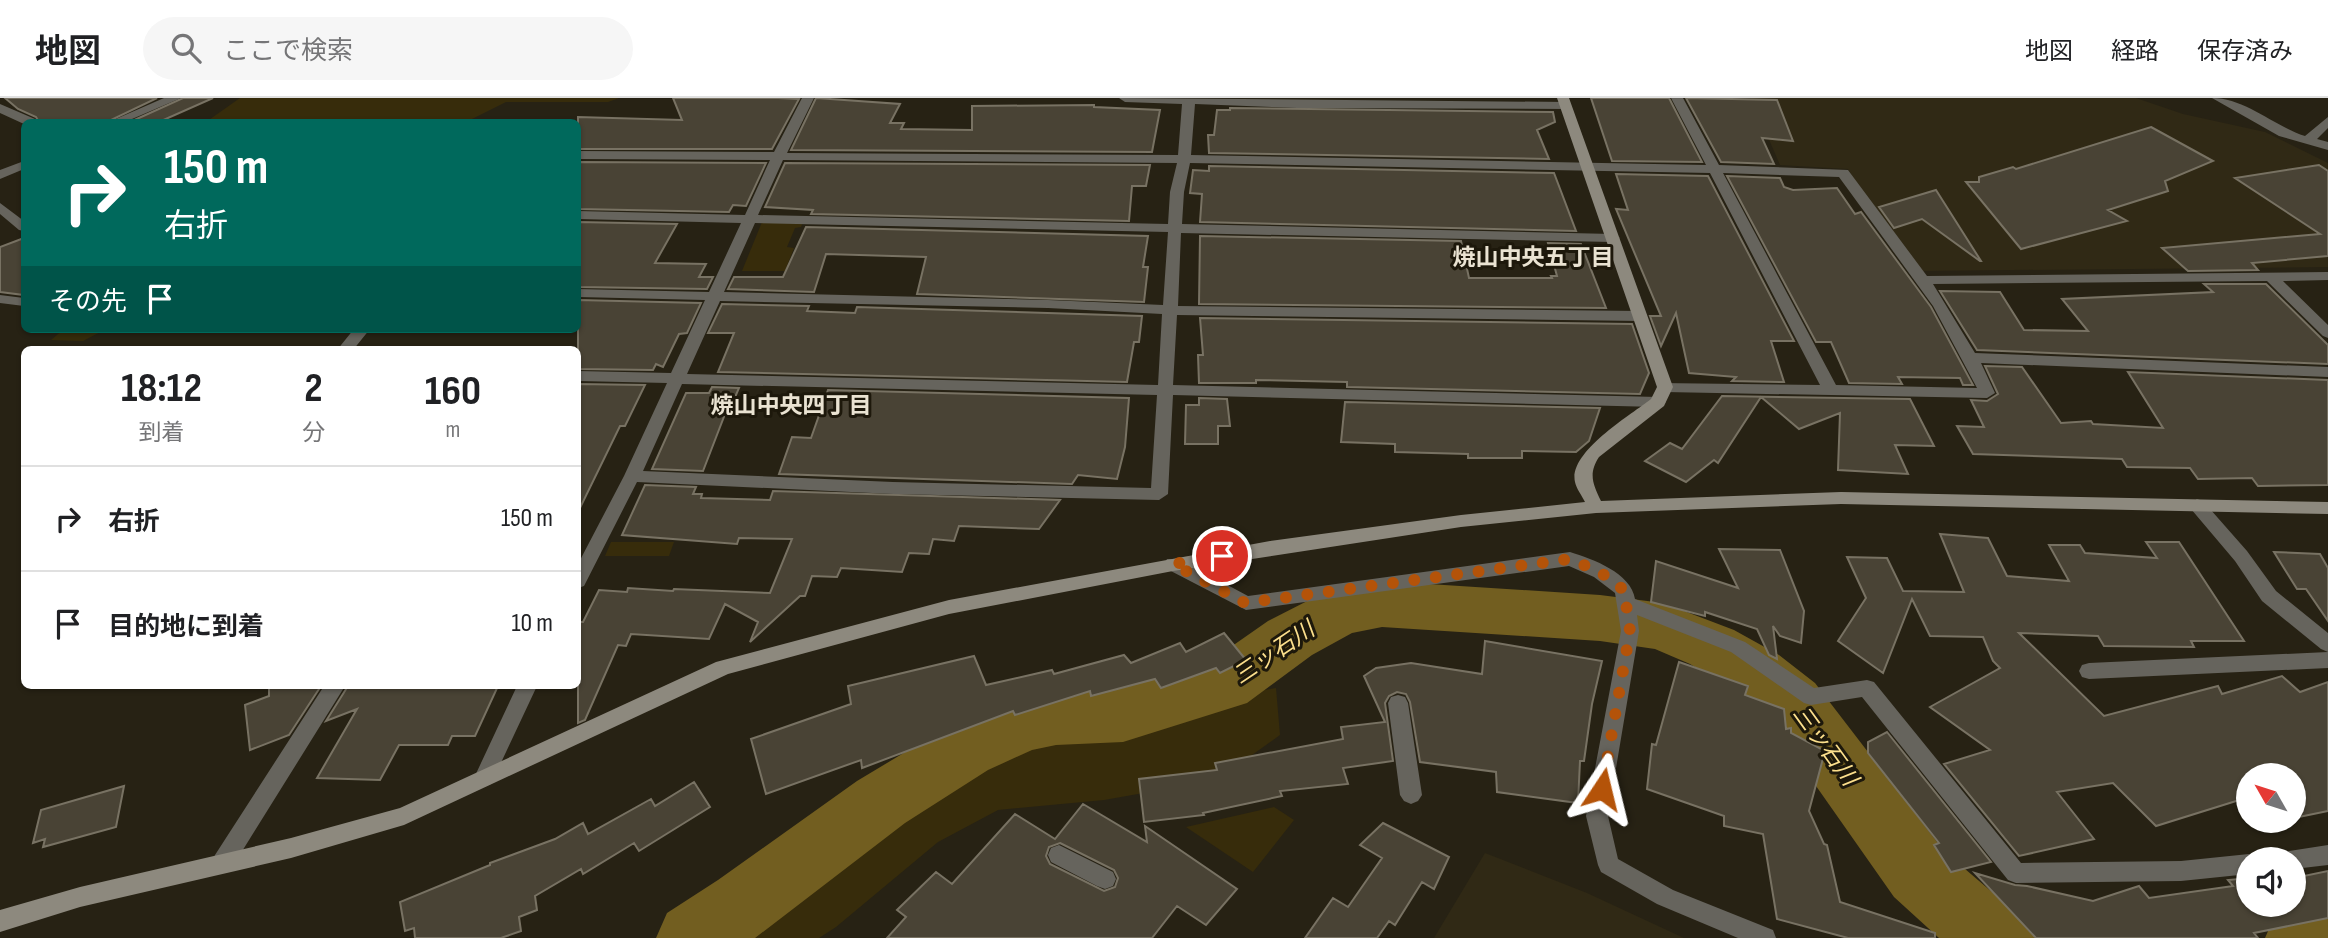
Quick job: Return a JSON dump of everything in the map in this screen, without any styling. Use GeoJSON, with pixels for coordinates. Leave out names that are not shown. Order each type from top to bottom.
{"type":"FeatureCollection","features":[{"type":"Feature","properties":{"kind":"street"},"geometry":{"type":"LineString","coordinates":[[122,119],[175,98]]}},
{"type":"Feature","properties":{"kind":"street"},"geometry":{"type":"LineString","coordinates":[[581,575],[632,476],[716,299],[779,155],[808,98]]}},
{"type":"Feature","properties":{"kind":"street"},"geometry":{"type":"LineString","coordinates":[[1125,98],[1565,102],[1640,316],[1661,395]]}},
{"type":"Feature","properties":{"kind":"street"},"geometry":{"type":"LineString","coordinates":[[1676,98],[1830,389]]}},
{"type":"Feature","properties":{"kind":"street"},"geometry":{"type":"LineString","coordinates":[[2218,98],[2283,132],[2328,146]]}},
{"type":"Feature","properties":{"kind":"street"},"geometry":{"type":"LineString","coordinates":[[632,476],[893,488],[1159,494],[1177,192],[1184,159],[1189,99]]}},
{"type":"Feature","properties":{"kind":"street"},"geometry":{"type":"LineString","coordinates":[[0,108],[24,119]]}},
{"type":"Feature","properties":{"kind":"street"},"geometry":{"type":"LineString","coordinates":[[2308,140],[2328,121]]}},
{"type":"Feature","properties":{"kind":"street"},"geometry":{"type":"LineString","coordinates":[[581,155],[1184,159],[1843,173],[1922,280],[1972,358],[1987,393],[1830,389],[1661,395],[1166,391],[581,376]]}},
{"type":"Feature","properties":{"kind":"street"},"geometry":{"type":"LineString","coordinates":[[0,175],[21,166]]}},
{"type":"Feature","properties":{"kind":"street"},"geometry":{"type":"LineString","coordinates":[[0,207],[21,224]]}},
{"type":"Feature","properties":{"kind":"street"},"geometry":{"type":"LineString","coordinates":[[581,215],[750,221],[1613,238]]}},
{"type":"Feature","properties":{"kind":"street"},"geometry":{"type":"LineString","coordinates":[[1922,280],[2328,276]]}},
{"type":"Feature","properties":{"kind":"street"},"geometry":{"type":"LineString","coordinates":[[2271,277],[2328,333]]}},
{"type":"Feature","properties":{"kind":"street"},"geometry":{"type":"LineString","coordinates":[[581,293],[716,299],[1048,304],[1171,310],[1640,316]]}},
{"type":"Feature","properties":{"kind":"street"},"geometry":{"type":"LineString","coordinates":[[0,299],[21,302]]}},
{"type":"Feature","properties":{"kind":"street"},"geometry":{"type":"LineString","coordinates":[[1972,358],[2328,372]]}},
{"type":"Feature","properties":{"kind":"street"},"geometry":{"type":"LineString","coordinates":[[1595,507],[1583,481],[1584,466],[1593,453],[1661,395]]}},
{"type":"Feature","properties":{"kind":"street"},"geometry":{"type":"LineString","coordinates":[[0,921],[223,862],[292,848],[404,816],[723,668],[948,607],[1173,564],[1461,521],[1595,507],[1841,498],[2328,508]]}},
{"type":"Feature","properties":{"kind":"street"},"geometry":{"type":"LineString","coordinates":[[2197,505],[2241,556],[2269,596],[2328,644]]}},
{"type":"Feature","properties":{"kind":"street"},"geometry":{"type":"LineString","coordinates":[[1173,564],[1245,603],[1570,559],[1600,572],[1624,590],[1629,616],[1597,816],[1609,865],[1665,897],[1765,938]]}},
{"type":"Feature","properties":{"kind":"street"},"geometry":{"type":"LineString","coordinates":[[1629,616],[1738,647],[1811,697],[1867,688],[2016,873],[2182,871],[2236,865]]}},
{"type":"Feature","properties":{"kind":"street"},"geometry":{"type":"LineString","coordinates":[[2089,671],[2328,660]]}},
{"type":"Feature","properties":{"kind":"street"},"geometry":{"type":"LineString","coordinates":[[223,862],[333,689]]}},
{"type":"Feature","properties":{"kind":"street"},"geometry":{"type":"LineString","coordinates":[[484,778],[526,689]]}},
{"type":"Feature","properties":{"kind":"street"},"geometry":{"type":"LineString","coordinates":[[1398,703],[1411,796]]}},
{"type":"Feature","properties":{"kind":"street"},"geometry":{"type":"LineString","coordinates":[[1059,855],[1105,879]]}},
{"type":"Feature","properties":{"kind":"street"},"geometry":{"type":"LineString","coordinates":[[2306,857],[2328,855]]}},
{"type":"Feature","properties":{"kind":"shaded area"},"geometry":{"type":"Polygon","coordinates":[[[240,98],[619,98],[608,102],[506,102],[472,119],[210,119],[240,98]]]}},
{"type":"Feature","properties":{"kind":"shaded area"},"geometry":{"type":"Polygon","coordinates":[[[1751,98],[2136,98],[2183,114],[2265,132],[2328,163],[2328,267],[1918,271],[1864,198],[1848,169],[1780,165],[1751,98]]]}},
{"type":"Feature","properties":{"kind":"shaded area"},"geometry":{"type":"Polygon","coordinates":[[[762,222],[803,222],[801,227],[795,228],[787,247],[794,248],[785,271],[742,271],[762,222]]]}},
{"type":"Feature","properties":{"kind":"shaded area"},"geometry":{"type":"Polygon","coordinates":[[[59,333],[98,333],[83,341],[51,340],[59,333]]]}},
{"type":"Feature","properties":{"kind":"shaded area"},"geometry":{"type":"Polygon","coordinates":[[[611,542],[674,542],[669,556],[605,556],[611,542]]]}},
{"type":"Feature","properties":{"kind":"shaded area"},"geometry":{"type":"Polygon","coordinates":[[[1276,688],[1280,735],[1217,780],[1104,800],[998,810],[938,842],[836,927],[819,938],[729,938],[863,831],[966,764],[1033,733],[1066,729],[1136,729],[1215,698],[1276,688]]]}},
{"type":"Feature","properties":{"kind":"shaded area"},"geometry":{"type":"Polygon","coordinates":[[[1274,807],[1294,820],[1253,872],[1186,827],[1274,807]]]}},
{"type":"Feature","properties":{"kind":"shaded area"},"geometry":{"type":"Polygon","coordinates":[[[1485,853],[1587,893],[1684,938],[1434,938],[1485,853]]]}},
{"type":"Feature","properties":{"kind":"building"},"geometry":{"type":"Polygon","coordinates":[[[5,98],[157,98],[113,119],[37,119],[18,109],[5,98]]]}},
{"type":"Feature","properties":{"kind":"building"},"geometry":{"type":"Polygon","coordinates":[[[183,98],[213,98],[166,119],[137,119],[183,98]]]}},
{"type":"Feature","properties":{"kind":"building"},"geometry":{"type":"Polygon","coordinates":[[[673,98],[799,99],[772,149],[581,149],[581,119],[578,117],[682,120],[673,98]]]}},
{"type":"Feature","properties":{"kind":"building"},"geometry":{"type":"Polygon","coordinates":[[[816,98],[900,104],[890,123],[904,123],[901,129],[972,130],[972,106],[1094,105],[1160,110],[1152,152],[791,150],[816,98]]]}},
{"type":"Feature","properties":{"kind":"building"},"geometry":{"type":"Polygon","coordinates":[[[1591,98],[1669,98],[1702,162],[1612,161],[1591,98]]]}},
{"type":"Feature","properties":{"kind":"building"},"geometry":{"type":"Polygon","coordinates":[[[1686,98],[1777,100],[1793,141],[1762,138],[1774,164],[1721,162],[1686,98]]]}},
{"type":"Feature","properties":{"kind":"building"},"geometry":{"type":"Polygon","coordinates":[[[1217,110],[1553,112],[1555,122],[1537,130],[1549,159],[1209,153],[1208,135],[1214,135],[1217,110]]]}},
{"type":"Feature","properties":{"kind":"building"},"geometry":{"type":"Polygon","coordinates":[[[2151,127],[2213,161],[2165,181],[2168,191],[2108,210],[2127,221],[2021,249],[1966,182],[1979,182],[1979,177],[2013,167],[2016,169],[2151,127]]]}},
{"type":"Feature","properties":{"kind":"building"},"geometry":{"type":"Polygon","coordinates":[[[581,162],[766,163],[746,206],[733,205],[729,212],[581,209],[581,162]]]}},
{"type":"Feature","properties":{"kind":"building"},"geometry":{"type":"Polygon","coordinates":[[[785,163],[1150,165],[1146,186],[1132,186],[1129,221],[811,214],[813,210],[765,207],[785,163]]]}},
{"type":"Feature","properties":{"kind":"building"},"geometry":{"type":"Polygon","coordinates":[[[2319,165],[2328,171],[2328,256],[2252,263],[2258,270],[2188,271],[2162,248],[2320,234],[2235,178],[2319,165]]]}},
{"type":"Feature","properties":{"kind":"building"},"geometry":{"type":"Polygon","coordinates":[[[1209,166],[1554,173],[1576,231],[1200,222],[1202,194],[1190,193],[1193,170],[1209,171],[1209,166]]]}},
{"type":"Feature","properties":{"kind":"building"},"geometry":{"type":"Polygon","coordinates":[[[1616,174],[1708,176],[1794,341],[1771,341],[1784,382],[1732,381],[1736,377],[1689,373],[1676,313],[1661,346],[1650,316],[1661,316],[1616,209],[1628,210],[1616,174]]]}},
{"type":"Feature","properties":{"kind":"building"},"geometry":{"type":"Polygon","coordinates":[[[1727,176],[1780,178],[1784,187],[1793,190],[1837,188],[1855,214],[1861,212],[1931,307],[1973,385],[1963,385],[1960,378],[1898,377],[1902,384],[1849,383],[1831,342],[1816,342],[1727,176]]]}},
{"type":"Feature","properties":{"kind":"building"},"geometry":{"type":"Polygon","coordinates":[[[1936,190],[1981,261],[1922,219],[1894,228],[1879,207],[1936,190]]]}},
{"type":"Feature","properties":{"kind":"building"},"geometry":{"type":"Polygon","coordinates":[[[581,222],[677,224],[655,263],[706,264],[699,277],[713,277],[707,289],[581,287],[581,222]]]}},
{"type":"Feature","properties":{"kind":"building"},"geometry":{"type":"Polygon","coordinates":[[[806,227],[1148,236],[1143,267],[1148,267],[1144,302],[917,294],[926,257],[826,254],[814,292],[728,289],[734,277],[783,277],[806,227]]]}},
{"type":"Feature","properties":{"kind":"building"},"geometry":{"type":"Polygon","coordinates":[[[1200,236],[1461,241],[1469,278],[1552,278],[1551,276],[1557,276],[1548,243],[1581,244],[1606,308],[1199,304],[1200,236]]]}},
{"type":"Feature","properties":{"kind":"building"},"geometry":{"type":"Polygon","coordinates":[[[21,239],[21,295],[0,292],[0,247],[21,239]]]}},
{"type":"Feature","properties":{"kind":"building"},"geometry":{"type":"Polygon","coordinates":[[[2204,284],[2266,284],[2328,345],[2328,364],[1977,350],[1940,291],[2000,292],[2024,330],[2088,331],[2062,299],[2213,292],[2204,284]]]}},
{"type":"Feature","properties":{"kind":"building"},"geometry":{"type":"Polygon","coordinates":[[[581,300],[701,303],[687,333],[679,334],[663,367],[656,364],[653,370],[581,369],[581,346],[578,346],[578,333],[581,333],[581,300]]]}},
{"type":"Feature","properties":{"kind":"building"},"geometry":{"type":"Polygon","coordinates":[[[722,304],[809,306],[807,311],[855,313],[857,307],[1142,316],[1139,342],[1134,342],[1127,382],[718,372],[734,333],[708,333],[722,304]]]}},
{"type":"Feature","properties":{"kind":"building"},"geometry":{"type":"Polygon","coordinates":[[[1200,318],[1632,324],[1649,373],[1640,394],[1347,387],[1347,382],[1256,380],[1256,383],[1199,383],[1198,355],[1203,355],[1200,318]]]}},
{"type":"Feature","properties":{"kind":"building"},"geometry":{"type":"Polygon","coordinates":[[[1985,366],[2022,367],[2061,423],[2091,421],[2093,424],[2163,428],[2128,372],[2328,380],[2328,485],[2258,486],[2252,478],[2198,479],[2190,468],[2127,467],[2122,459],[1973,454],[1957,426],[1984,427],[1971,400],[1987,401],[1998,394],[1985,366]]]}},
{"type":"Feature","properties":{"kind":"building"},"geometry":{"type":"Polygon","coordinates":[[[581,384],[645,385],[625,426],[620,426],[581,506],[581,384]]]}},
{"type":"Feature","properties":{"kind":"building"},"geometry":{"type":"Polygon","coordinates":[[[712,387],[739,388],[730,409],[727,409],[703,471],[652,469],[686,393],[709,393],[712,387]]]}},
{"type":"Feature","properties":{"kind":"building"},"geometry":{"type":"Polygon","coordinates":[[[828,390],[1129,398],[1125,447],[1117,479],[1078,475],[1072,484],[779,474],[792,437],[811,438],[828,390]]]}},
{"type":"Feature","properties":{"kind":"building"},"geometry":{"type":"Polygon","coordinates":[[[1722,396],[1910,399],[1934,446],[1895,445],[1908,474],[1838,470],[1840,413],[1799,429],[1761,397],[1718,463],[1714,460],[1686,482],[1645,461],[1670,443],[1682,449],[1722,396]]]}},
{"type":"Feature","properties":{"kind":"building"},"geometry":{"type":"Polygon","coordinates":[[[1199,398],[1227,399],[1230,426],[1218,426],[1218,444],[1185,444],[1186,405],[1199,405],[1199,398]]]}},
{"type":"Feature","properties":{"kind":"building"},"geometry":{"type":"Polygon","coordinates":[[[1345,402],[1600,408],[1589,441],[1576,452],[1522,451],[1522,458],[1468,458],[1468,454],[1395,452],[1395,444],[1341,442],[1345,402]]]}},
{"type":"Feature","properties":{"kind":"building"},"geometry":{"type":"Polygon","coordinates":[[[645,485],[696,487],[693,494],[702,494],[701,498],[770,500],[773,491],[1060,500],[1039,529],[959,526],[954,541],[933,539],[929,554],[909,553],[902,572],[841,568],[837,577],[812,576],[805,596],[800,596],[750,642],[758,622],[725,604],[709,639],[631,634],[626,646],[618,645],[585,720],[578,723],[581,622],[599,590],[627,592],[628,588],[770,593],[792,539],[739,538],[737,544],[622,535],[645,485]]]}},
{"type":"Feature","properties":{"kind":"building"},"geometry":{"type":"Polygon","coordinates":[[[1940,534],[1988,538],[2007,576],[2069,581],[2049,545],[2080,545],[2085,553],[2157,558],[2146,542],[2179,542],[2244,641],[2191,641],[2194,647],[2104,646],[2098,636],[2019,633],[2104,716],[2218,686],[2222,694],[2282,676],[2300,692],[2328,682],[2328,811],[2306,816],[2306,763],[2236,763],[2236,801],[2156,826],[2113,783],[2057,792],[2094,839],[2019,856],[1944,764],[1990,750],[1930,707],[2000,668],[1993,661],[1983,637],[1930,636],[1912,599],[1883,673],[1838,641],[1866,598],[1847,557],[1887,558],[1903,591],[1964,592],[1940,534]]]}},
{"type":"Feature","properties":{"kind":"building"},"geometry":{"type":"Polygon","coordinates":[[[1719,549],[1780,550],[1804,611],[1801,643],[1780,636],[1773,626],[1777,659],[1769,655],[1757,629],[1705,612],[1705,616],[1651,602],[1656,561],[1738,588],[1719,549]]]}},
{"type":"Feature","properties":{"kind":"building"},"geometry":{"type":"Polygon","coordinates":[[[2274,552],[2320,554],[2328,568],[2328,621],[2306,589],[2297,589],[2274,552]]]}},
{"type":"Feature","properties":{"kind":"building"},"geometry":{"type":"Polygon","coordinates":[[[1224,633],[1246,660],[1220,673],[1216,668],[1161,688],[1155,679],[1091,696],[1090,691],[1015,715],[1013,711],[862,768],[861,760],[766,794],[751,739],[851,704],[848,686],[974,656],[986,685],[1052,670],[1054,674],[1124,655],[1131,663],[1180,643],[1186,652],[1224,633]]]}},
{"type":"Feature","properties":{"kind":"building"},"geometry":{"type":"Polygon","coordinates":[[[1485,641],[1602,661],[1592,704],[1584,761],[1580,761],[1578,803],[1497,792],[1496,772],[1420,762],[1410,702],[1406,694],[1397,692],[1389,696],[1385,703],[1393,761],[1343,768],[1348,784],[1280,791],[1282,796],[1203,813],[1204,815],[1144,822],[1139,779],[1217,770],[1215,763],[1343,739],[1341,727],[1385,722],[1364,676],[1376,668],[1411,663],[1482,674],[1485,641]]]}},
{"type":"Feature","properties":{"kind":"building"},"geometry":{"type":"Polygon","coordinates":[[[1679,662],[1748,686],[1745,695],[1784,709],[1786,729],[1791,728],[1791,733],[1825,751],[1809,811],[1824,844],[1827,845],[1840,902],[1935,933],[1935,938],[1848,938],[1777,919],[1763,834],[1724,826],[1724,816],[1647,789],[1652,744],[1656,745],[1679,662]]]}},
{"type":"Feature","properties":{"kind":"building"},"geometry":{"type":"Polygon","coordinates":[[[269,689],[319,689],[289,735],[250,750],[245,705],[269,696],[269,689]]]}},
{"type":"Feature","properties":{"kind":"building"},"geometry":{"type":"Polygon","coordinates":[[[346,689],[497,689],[475,736],[452,736],[448,745],[399,745],[380,780],[317,778],[357,709],[326,721],[346,689]]]}},
{"type":"Feature","properties":{"kind":"building"},"geometry":{"type":"Polygon","coordinates":[[[1887,732],[1991,862],[1951,872],[1934,845],[1939,843],[1868,753],[1868,742],[1887,732]]]}},
{"type":"Feature","properties":{"kind":"building"},"geometry":{"type":"Polygon","coordinates":[[[694,782],[710,807],[639,851],[634,843],[583,874],[581,869],[535,896],[537,910],[519,917],[521,931],[501,938],[415,938],[414,928],[405,931],[400,902],[490,863],[555,839],[583,823],[588,834],[651,799],[655,806],[694,782]]]}},
{"type":"Feature","properties":{"kind":"building"},"geometry":{"type":"Polygon","coordinates":[[[124,786],[116,827],[43,847],[45,839],[33,843],[41,810],[124,786]]]}},
{"type":"Feature","properties":{"kind":"building"},"geometry":{"type":"Polygon","coordinates":[[[1083,804],[1147,842],[1145,826],[1237,889],[1206,925],[1177,906],[1152,938],[887,938],[906,917],[897,910],[936,872],[952,884],[1015,814],[1055,839],[1083,804]],[[1060,843],[1049,847],[1046,856],[1050,864],[1104,891],[1115,887],[1118,878],[1114,870],[1060,843]]]}},
{"type":"Feature","properties":{"kind":"building"},"geometry":{"type":"Polygon","coordinates":[[[1383,823],[1449,857],[1434,889],[1422,882],[1395,925],[1389,921],[1377,938],[1305,938],[1333,898],[1348,907],[1382,858],[1360,845],[1383,823]]]}},
{"type":"Feature","properties":{"kind":"building"},"geometry":{"type":"Polygon","coordinates":[[[2328,871],[2328,918],[2254,933],[2258,938],[2036,938],[1975,873],[2015,885],[2093,901],[2139,886],[2149,898],[2233,886],[2228,880],[2236,879],[2236,917],[2306,917],[2306,876],[2328,871]]]}},
{"type":"Feature","properties":{"kind":"waterway","name":"三ッ石川"},"geometry":{"type":"LineString","coordinates":[[693,938],[744,904],[881,802],[965,750],[1021,725],[1056,718],[1123,715],[1225,685],[1290,638],[1338,612],[1382,604],[1600,618],[1663,627],[1712,647],[1757,673],[1792,701],[1919,874],[1980,928],[1998,938]]}},
{"type":"Feature","properties":{"kind":"waterway","name":"三ッ石川"},"geometry":{"type":"LineString","coordinates":[[2302,938],[2328,928]]}},
{"type":"Feature","properties":{"kind":"district","name":"焼山中央五丁目"},"geometry":{"type":"Point","coordinates":[1533,258]}},
{"type":"Feature","properties":{"kind":"district","name":"焼山中央四丁目"},"geometry":{"type":"Point","coordinates":[791,406]}},
{"type":"Feature","properties":{"kind":"route"},"geometry":{"type":"LineString","coordinates":[[1222,556],[1173,564],[1245,603],[1570,559],[1600,572],[1624,590],[1630,631],[1602,789]]}}]}
